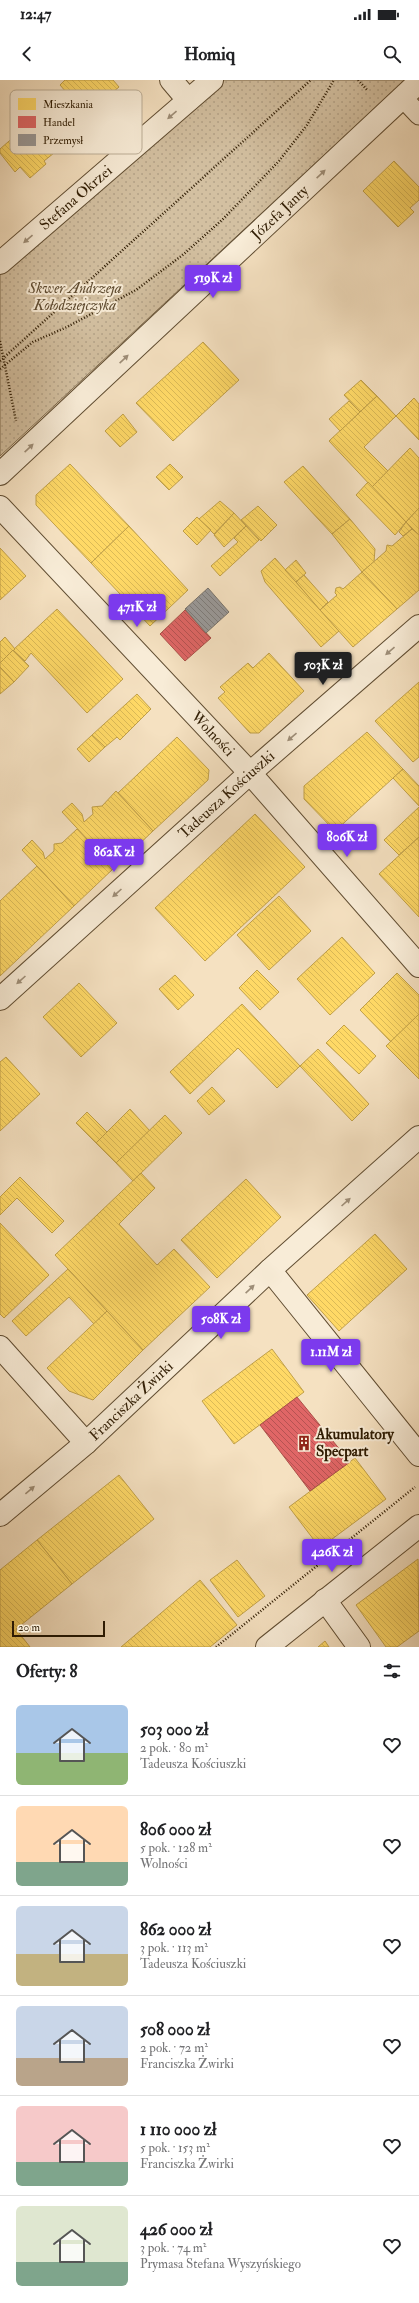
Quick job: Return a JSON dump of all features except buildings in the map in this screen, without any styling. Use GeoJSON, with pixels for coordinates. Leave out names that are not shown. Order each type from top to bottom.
{"type":"FeatureCollection","features":[{"type":"Feature","properties":{"kind":"street"},"geometry":{"type":"LineString","coordinates":[[171,80],[188,100]]}},
{"type":"Feature","properties":{"kind":"street","name":"Stefana Okrzei"},"geometry":{"type":"LineString","coordinates":[[142,140],[212,80]]}},
{"type":"Feature","properties":{"kind":"street","name":"Józefa Janty"},"geometry":{"type":"LineString","coordinates":[[0,474],[419,82]]}},
{"type":"Feature","properties":{"kind":"street","name":"Stefana Okrzei"},"geometry":{"type":"LineString","coordinates":[[0,263],[126,154]]}},
{"type":"Feature","properties":{"kind":"street","name":"Wolności"},"geometry":{"type":"LineString","coordinates":[[0,507],[250,773],[419,966]]}},
{"type":"Feature","properties":{"kind":"street","name":"Tadeusza Kościuszki"},"geometry":{"type":"LineString","coordinates":[[0,999],[250,773],[419,626]]}},
{"type":"Feature","properties":{"kind":"street","name":"Franciszka Żwirki"},"geometry":{"type":"LineString","coordinates":[[0,1515],[86,1443],[270,1270],[419,1137]]}},
{"type":"Feature","properties":{"kind":"street"},"geometry":{"type":"LineString","coordinates":[[270,1270],[419,1455]]}},
{"type":"Feature","properties":{"kind":"street"},"geometry":{"type":"LineString","coordinates":[[0,1347],[86,1443]]}},
{"type":"Feature","properties":{"kind":"street"},"geometry":{"type":"LineString","coordinates":[[268,1647],[419,1526]]}},
{"type":"Feature","properties":{"kind":"street"},"geometry":{"type":"LineString","coordinates":[[325,1600],[359,1647]]}},
{"type":"Feature","properties":{"kind":"lane"},"geometry":{"type":"LineString","coordinates":[[402,97],[419,115]]}},
{"type":"Feature","properties":{"kind":"path"},"geometry":{"type":"LineString","coordinates":[[0,361],[311,80]]}},
{"type":"Feature","properties":{"kind":"path"},"geometry":{"type":"LineString","coordinates":[[0,369],[33,342],[67,327],[136,290],[189,249],[223,219],[293,144],[334,80]]}},
{"type":"Feature","properties":{"kind":"path"},"geometry":{"type":"LineString","coordinates":[[0,341],[23,454]]}},
{"type":"Feature","properties":{"kind":"path"},"geometry":{"type":"LineString","coordinates":[[216,1647],[415,1486]]}},
{"type":"Feature","properties":{"kind":"green space","name":"Skwer Andrzeja Kołodziejczyka"},"geometry":{"type":"Polygon","coordinates":[[[223,80],[405,80],[0,456],[0,273],[137,154],[142,154],[142,150],[223,80]]]}},
{"type":"Feature","properties":{"kind":"place","name":"Akumulatory Specpart"},"geometry":{"type":"Point","coordinates":[304,1443]}}]}
